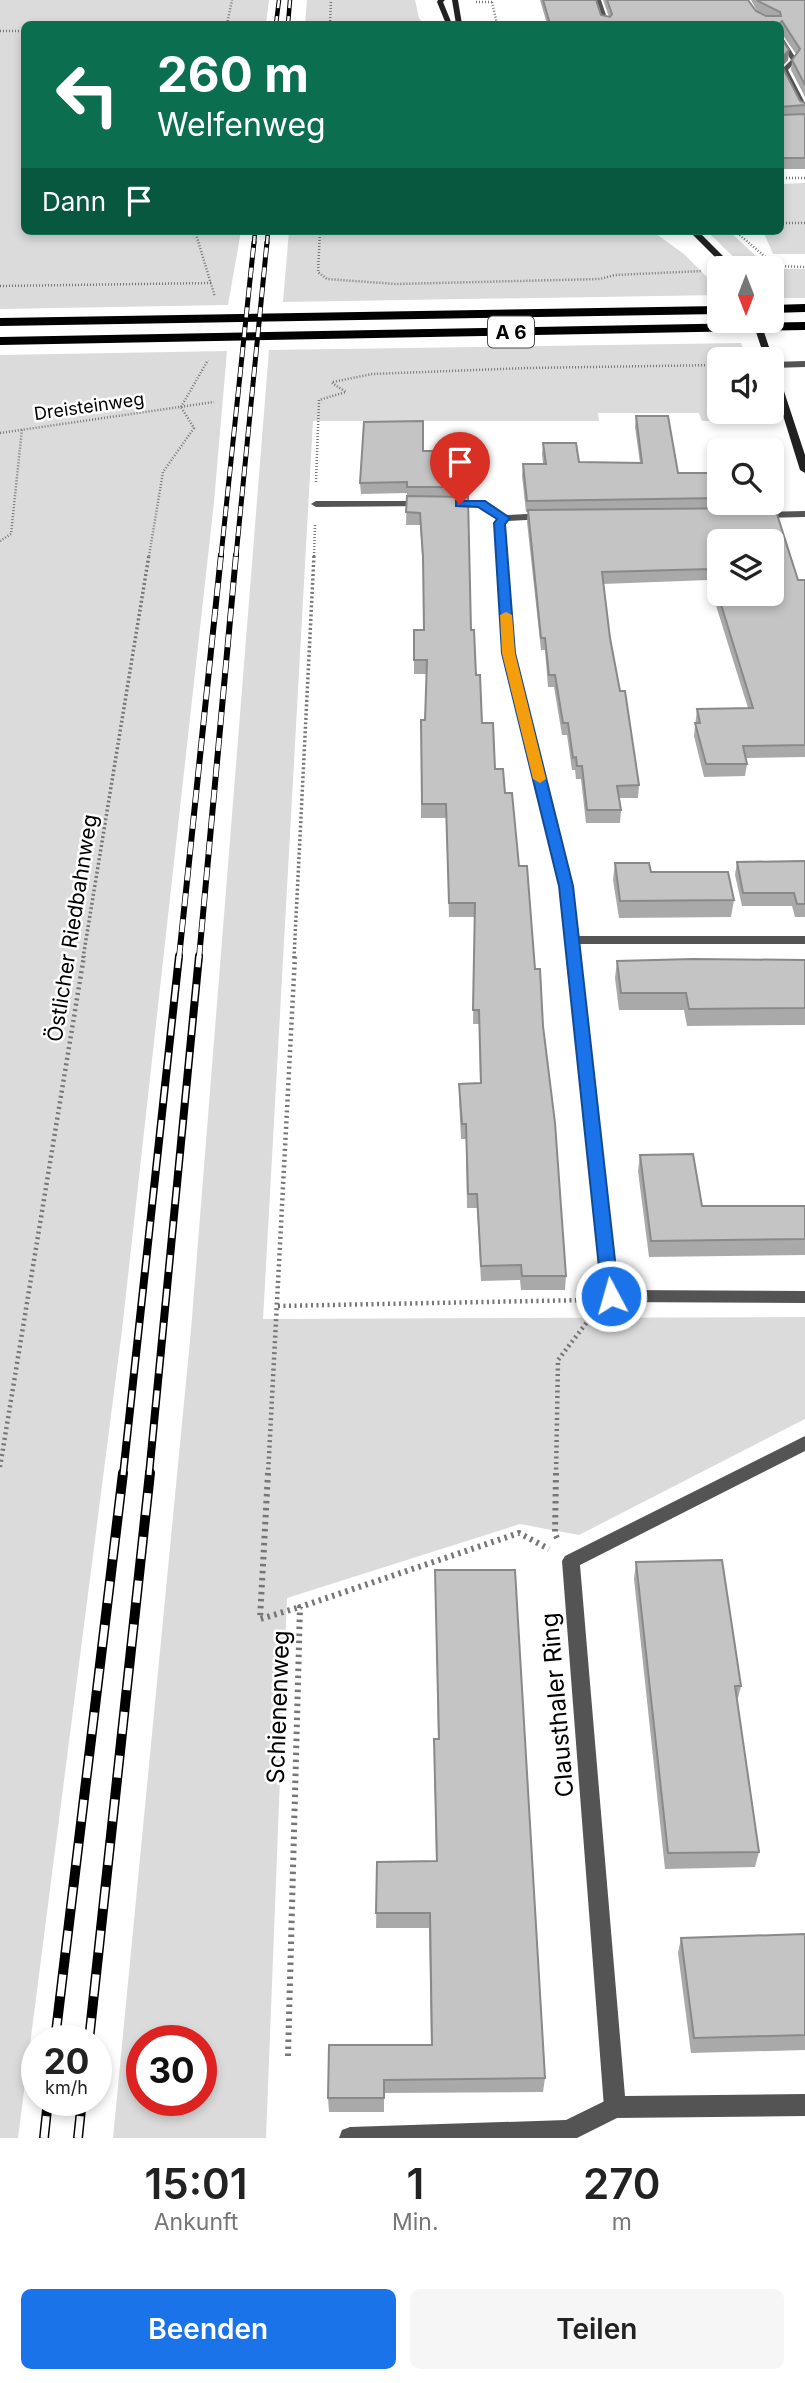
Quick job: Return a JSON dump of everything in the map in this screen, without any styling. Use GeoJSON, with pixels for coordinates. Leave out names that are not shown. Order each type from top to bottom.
{"type":"FeatureCollection","features":[{"type":"Feature","properties":{"kind":"highway","name":"A 6"},"geometry":{"type":"LineString","coordinates":[[0,323],[707,310]]}},
{"type":"Feature","properties":{"kind":"highway","name":"A 6"},"geometry":{"type":"LineString","coordinates":[[0,341],[803,326]]}},
{"type":"Feature","properties":{"kind":"street"},"geometry":{"type":"LineString","coordinates":[[442,0],[440,2],[448,21]]}},
{"type":"Feature","properties":{"kind":"street"},"geometry":{"type":"LineString","coordinates":[[455,0],[459,21]]}},
{"type":"Feature","properties":{"kind":"street"},"geometry":{"type":"LineString","coordinates":[[598,0],[606,21]]}},
{"type":"Feature","properties":{"kind":"street"},"geometry":{"type":"LineString","coordinates":[[784,42],[794,60],[784,70],[805,110]]}},
{"type":"Feature","properties":{"kind":"street"},"geometry":{"type":"LineString","coordinates":[[697,235],[719,256]]}},
{"type":"Feature","properties":{"kind":"street"},"geometry":{"type":"LineString","coordinates":[[784,365],[805,364]]}},
{"type":"Feature","properties":{"kind":"street"},"geometry":{"type":"LineString","coordinates":[[784,404],[805,470]]}},
{"type":"Feature","properties":{"kind":"street"},"geometry":{"type":"LineString","coordinates":[[316,504],[481,504],[504,518],[558,516]]}},
{"type":"Feature","properties":{"kind":"street"},"geometry":{"type":"LineString","coordinates":[[784,514],[805,514]]}},
{"type":"Feature","properties":{"kind":"street"},"geometry":{"type":"LineString","coordinates":[[504,518],[500,523],[509,653],[566,886],[611,1296],[805,1297]]}},
{"type":"Feature","properties":{"kind":"street"},"geometry":{"type":"LineString","coordinates":[[573,940],[805,940]]}},
{"type":"Feature","properties":{"kind":"street"},"geometry":{"type":"LineString","coordinates":[[572,1561],[805,1443]]}},
{"type":"Feature","properties":{"kind":"street","name":"Clausthaler Ring"},"geometry":{"type":"LineString","coordinates":[[572,1561],[615,2107]]}},
{"type":"Feature","properties":{"kind":"street"},"geometry":{"type":"LineString","coordinates":[[350,2138],[568,2131],[615,2107],[805,2105]]}},
{"type":"Feature","properties":{"kind":"path"},"geometry":{"type":"LineString","coordinates":[[228,21],[232,0]]}},
{"type":"Feature","properties":{"kind":"path"},"geometry":{"type":"LineString","coordinates":[[330,21],[331,0]]}},
{"type":"Feature","properties":{"kind":"path"},"geometry":{"type":"LineString","coordinates":[[491,0],[496,21]]}},
{"type":"Feature","properties":{"kind":"path"},"geometry":{"type":"LineString","coordinates":[[0,32],[21,31]]}},
{"type":"Feature","properties":{"kind":"path"},"geometry":{"type":"LineString","coordinates":[[784,178],[805,178]]}},
{"type":"Feature","properties":{"kind":"path"},"geometry":{"type":"LineString","coordinates":[[784,223],[805,223]]}},
{"type":"Feature","properties":{"kind":"path"},"geometry":{"type":"LineString","coordinates":[[0,286],[211,283],[196,235]]}},
{"type":"Feature","properties":{"kind":"path"},"geometry":{"type":"LineString","coordinates":[[320,235],[318,272],[327,279],[396,284],[600,279],[615,275],[696,273],[704,270]]}},
{"type":"Feature","properties":{"kind":"path"},"geometry":{"type":"LineString","coordinates":[[741,235],[776,266],[805,267]]}},
{"type":"Feature","properties":{"kind":"path"},"geometry":{"type":"LineString","coordinates":[[300,1607],[260,1619],[278,1306],[319,400],[346,392],[332,383],[345,377],[365,374],[473,369],[707,365]]}},
{"type":"Feature","properties":{"kind":"path","name":"Dreisteinweg"},"geometry":{"type":"LineString","coordinates":[[0,433],[214,402]]}},
{"type":"Feature","properties":{"kind":"path","name":"Östlicher Riedbahnweg"},"geometry":{"type":"LineString","coordinates":[[0,1467],[163,472],[194,428],[181,407]]}},
{"type":"Feature","properties":{"kind":"path"},"geometry":{"type":"LineString","coordinates":[[0,541],[10,534],[22,429]]}},
{"type":"Feature","properties":{"kind":"path"},"geometry":{"type":"LineString","coordinates":[[278,1306],[591,1300]]}},
{"type":"Feature","properties":{"kind":"path"},"geometry":{"type":"LineString","coordinates":[[572,1561],[555,1534],[558,1360],[597,1310]]}},
{"type":"Feature","properties":{"kind":"path","name":"Schienenweg"},"geometry":{"type":"LineString","coordinates":[[288,2056],[300,1607],[519,1533],[572,1561]]}},
{"type":"Feature","properties":{"kind":"shaded area"},"geometry":{"type":"Polygon","coordinates":[[[0,0],[269,0],[266,21],[21,21],[21,235],[240,235],[228,305],[0,309],[0,0]]]}},
{"type":"Feature","properties":{"kind":"shaded area"},"geometry":{"type":"Polygon","coordinates":[[[307,0],[415,0],[421,21],[305,21],[307,0]]]}},
{"type":"Feature","properties":{"kind":"shaded area"},"geometry":{"type":"Polygon","coordinates":[[[805,183],[805,254],[773,254],[765,235],[784,235],[784,184],[805,183]]]}},
{"type":"Feature","properties":{"kind":"shaded area"},"geometry":{"type":"Polygon","coordinates":[[[289,235],[658,235],[684,254],[707,277],[707,295],[283,302],[289,235]]]}},
{"type":"Feature","properties":{"kind":"shaded area"},"geometry":{"type":"Polygon","coordinates":[[[710,235],[733,235],[756,256],[733,256],[710,235]]]}},
{"type":"Feature","properties":{"kind":"shaded area"},"geometry":{"type":"Polygon","coordinates":[[[784,269],[805,269],[805,298],[784,298],[784,269]]]}},
{"type":"Feature","properties":{"kind":"shaded area"},"geometry":{"type":"Polygon","coordinates":[[[741,343],[742,347],[707,347],[707,421],[702,421],[699,413],[598,413],[599,421],[313,421],[263,1319],[805,1317],[805,1419],[579,1535],[520,1524],[287,1598],[266,2138],[113,2138],[191,1330],[269,350],[741,343]]]}},
{"type":"Feature","properties":{"kind":"shaded area"},"geometry":{"type":"Polygon","coordinates":[[[227,351],[214,502],[122,1330],[33,2025],[21,2025],[21,2115],[18,2138],[0,2138],[0,355],[227,351]]]}},
{"type":"Feature","properties":{"kind":"building"},"geometry":{"type":"Polygon","coordinates":[[[543,0],[596,0],[601,15],[610,17],[612,14],[607,0],[748,0],[756,11],[766,16],[781,16],[780,12],[757,0],[805,0],[805,85],[792,60],[800,49],[784,21],[549,21],[543,0]]]}},
{"type":"Feature","properties":{"kind":"building"},"geometry":{"type":"Polygon","coordinates":[[[784,42],[789,50],[784,56],[784,42]]]}},
{"type":"Feature","properties":{"kind":"building"},"geometry":{"type":"Polygon","coordinates":[[[784,70],[800,101],[805,105],[784,107],[784,70]]]}},
{"type":"Feature","properties":{"kind":"building"},"geometry":{"type":"Polygon","coordinates":[[[805,114],[805,158],[784,158],[784,115],[805,114]]]}},
{"type":"Feature","properties":{"kind":"building"},"geometry":{"type":"Polygon","coordinates":[[[636,416],[668,416],[678,473],[707,473],[707,498],[527,501],[523,464],[546,464],[543,443],[576,443],[579,462],[642,463],[636,416]]]}},
{"type":"Feature","properties":{"kind":"building"},"geometry":{"type":"Polygon","coordinates":[[[423,421],[423,451],[457,451],[458,461],[467,461],[467,487],[407,487],[407,482],[360,483],[364,422],[423,421]]]}},
{"type":"Feature","properties":{"kind":"building"},"geometry":{"type":"Polygon","coordinates":[[[407,496],[468,497],[471,630],[474,630],[476,675],[480,675],[482,723],[493,723],[495,769],[503,769],[505,793],[512,793],[519,866],[527,866],[535,969],[540,969],[543,1026],[555,1123],[566,1276],[522,1276],[521,1265],[481,1266],[477,1194],[468,1194],[466,1124],[462,1124],[459,1084],[481,1083],[479,1010],[473,1010],[475,903],[449,903],[446,804],[422,804],[421,720],[425,720],[427,660],[414,660],[414,630],[424,630],[423,557],[420,513],[406,512],[407,496]]]}},
{"type":"Feature","properties":{"kind":"building"},"geometry":{"type":"Polygon","coordinates":[[[707,509],[707,515],[777,515],[782,529],[707,529],[707,569],[602,572],[610,638],[620,691],[625,691],[639,785],[617,786],[621,810],[587,810],[582,766],[577,766],[576,757],[573,758],[568,723],[563,723],[555,675],[549,675],[545,638],[541,638],[528,510],[707,509]]]}},
{"type":"Feature","properties":{"kind":"building"},"geometry":{"type":"Polygon","coordinates":[[[784,536],[798,580],[805,580],[805,745],[743,746],[747,764],[706,764],[695,723],[700,723],[697,709],[753,708],[721,606],[784,606],[784,536]]]}},
{"type":"Feature","properties":{"kind":"building"},"geometry":{"type":"Polygon","coordinates":[[[805,861],[805,904],[797,904],[794,893],[743,893],[737,862],[805,861]]]}},
{"type":"Feature","properties":{"kind":"building"},"geometry":{"type":"Polygon","coordinates":[[[615,863],[649,863],[651,872],[728,872],[734,900],[620,901],[615,863]]]}},
{"type":"Feature","properties":{"kind":"building"},"geometry":{"type":"Polygon","coordinates":[[[805,960],[805,1008],[689,1009],[686,993],[621,993],[617,961],[805,960]]]}},
{"type":"Feature","properties":{"kind":"building"},"geometry":{"type":"Polygon","coordinates":[[[693,1154],[702,1206],[805,1206],[805,1239],[651,1241],[640,1155],[693,1154]]]}},
{"type":"Feature","properties":{"kind":"building"},"geometry":{"type":"Polygon","coordinates":[[[722,1560],[741,1686],[735,1686],[759,1852],[668,1853],[636,1562],[722,1560]]]}},
{"type":"Feature","properties":{"kind":"building"},"geometry":{"type":"Polygon","coordinates":[[[435,1570],[515,1570],[545,2078],[384,2080],[384,2098],[328,2098],[329,2045],[432,2045],[430,1913],[376,1913],[377,1862],[437,1861],[434,1739],[439,1739],[435,1570]]]}},
{"type":"Feature","properties":{"kind":"building"},"geometry":{"type":"Polygon","coordinates":[[[805,1934],[805,2035],[694,2038],[681,1938],[805,1934]]]}},
{"type":"Feature","properties":{"kind":"railway"},"geometry":{"type":"LineString","coordinates":[[276,21],[279,0]]}},
{"type":"Feature","properties":{"kind":"railway"},"geometry":{"type":"LineString","coordinates":[[288,21],[290,0]]}},
{"type":"Feature","properties":{"kind":"railway"},"geometry":{"type":"LineString","coordinates":[[254,244],[255,235]]}},
{"type":"Feature","properties":{"kind":"railway"},"geometry":{"type":"LineString","coordinates":[[267,244],[268,235]]}},
{"type":"Feature","properties":{"kind":"railway"},"geometry":{"type":"LineString","coordinates":[[221,556],[254,242]]}},
{"type":"Feature","properties":{"kind":"railway"},"geometry":{"type":"LineString","coordinates":[[236,556],[267,242]]}},
{"type":"Feature","properties":{"kind":"railway"},"geometry":{"type":"LineString","coordinates":[[179,958],[221,555]]}},
{"type":"Feature","properties":{"kind":"railway"},"geometry":{"type":"LineString","coordinates":[[199,958],[236,555]]}},
{"type":"Feature","properties":{"kind":"railway"},"geometry":{"type":"LineString","coordinates":[[123,1475],[179,956]]}},
{"type":"Feature","properties":{"kind":"railway"},"geometry":{"type":"LineString","coordinates":[[149,1475],[199,956]]}},
{"type":"Feature","properties":{"kind":"railway"},"geometry":{"type":"LineString","coordinates":[[57,2025],[123,1473]]}},
{"type":"Feature","properties":{"kind":"railway"},"geometry":{"type":"LineString","coordinates":[[91,2025],[150,1473]]}},
{"type":"Feature","properties":{"kind":"railway"},"geometry":{"type":"LineString","coordinates":[[44,2138],[46,2116]]}},
{"type":"Feature","properties":{"kind":"railway"},"geometry":{"type":"LineString","coordinates":[[78,2138],[80,2116]]}},
{"type":"Feature","properties":{"kind":"slow traffic"},"geometry":{"type":"LineString","coordinates":[[506,615],[509,653],[540,779]]}},
{"type":"Feature","properties":{"kind":"route"},"geometry":{"type":"LineString","coordinates":[[460,504],[481,504],[504,518],[500,523],[509,653],[566,886],[611,1296]]}}]}
